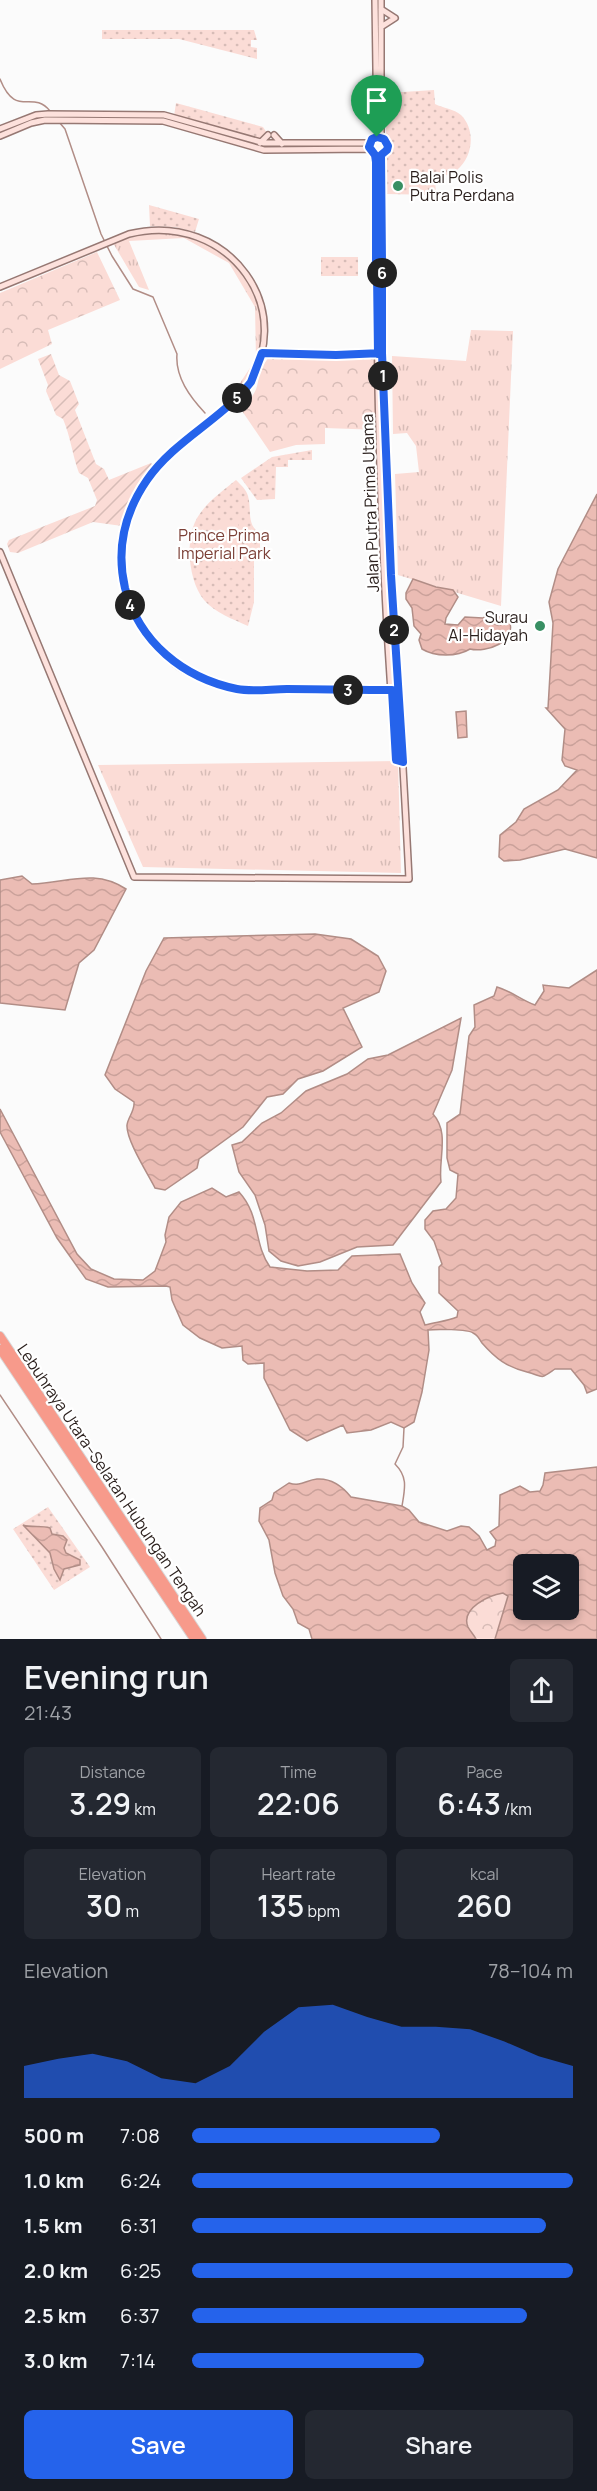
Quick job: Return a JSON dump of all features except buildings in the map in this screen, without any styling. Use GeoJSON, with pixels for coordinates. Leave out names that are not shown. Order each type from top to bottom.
{"type":"FeatureCollection","features":[{"type":"Feature","properties":{"kind":"highway","name":"Lebuhraya Utara–Selatan Hubungan Tengah"},"geometry":{"type":"LineString","coordinates":[[0,1336],[202,1639]]}},
{"type":"Feature","properties":{"kind":"highway","name":"Lebuhraya Utara–Selatan Hubungan Tengah"},"geometry":{"type":"LineString","coordinates":[[0,1349],[194,1639]]}},
{"type":"Feature","properties":{"kind":"street"},"geometry":{"type":"LineString","coordinates":[[375,0],[379,137],[388,146],[387,150],[378,155]]}},
{"type":"Feature","properties":{"kind":"street"},"geometry":{"type":"LineString","coordinates":[[0,129],[36,115],[72,119],[163,121],[264,150],[369,146],[379,137],[381,0]]}},
{"type":"Feature","properties":{"kind":"street"},"geometry":{"type":"LineString","coordinates":[[381,9],[394,18],[381,27]]}},
{"type":"Feature","properties":{"kind":"street"},"geometry":{"type":"LineString","coordinates":[[0,136],[31,123],[66,113],[164,115],[260,143],[369,146],[378,155],[379,262],[373,269],[379,273],[385,268],[379,262]]}},
{"type":"Feature","properties":{"kind":"street"},"geometry":{"type":"LineString","coordinates":[[260,143],[271,135],[282,144]]}},
{"type":"Feature","properties":{"kind":"street"},"geometry":{"type":"LineString","coordinates":[[0,287],[115,240],[146,230],[169,229],[195,235],[216,244],[232,258],[254,287],[263,323],[262,353],[251,382],[241,394],[158,466],[132,504],[122,544],[121,560],[122,576],[132,610],[149,638],[176,664],[191,674],[218,683],[238,689],[392,690]]}},
{"type":"Feature","properties":{"kind":"street","name":"Jalan Putra Prima Utama"},"geometry":{"type":"LineString","coordinates":[[379,273],[392,690],[396,760],[403,762]]}},
{"type":"Feature","properties":{"kind":"street"},"geometry":{"type":"LineString","coordinates":[[262,353],[336,355],[380,353]]}},
{"type":"Feature","properties":{"kind":"street","name":"Jalan Putra Prima Utama"},"geometry":{"type":"LineString","coordinates":[[0,552],[134,877],[409,879],[380,353]]}},
{"type":"Feature","properties":{"kind":"green space"},"geometry":{"type":"Polygon","coordinates":[[[102,30],[254,30],[257,40],[251,40],[251,47],[257,48],[257,59],[179,39],[102,39],[102,30]]]}},
{"type":"Feature","properties":{"kind":"green space"},"geometry":{"type":"Polygon","coordinates":[[[434,90],[435,104],[458,113],[466,121],[471,143],[466,158],[455,172],[435,178],[436,195],[387,194],[386,159],[392,151],[392,144],[386,134],[387,93],[434,90]]]}},
{"type":"Feature","properties":{"kind":"green space"},"geometry":{"type":"Polygon","coordinates":[[[176,103],[263,127],[267,133],[261,141],[174,116],[176,103]]]}},
{"type":"Feature","properties":{"kind":"green space"},"geometry":{"type":"Polygon","coordinates":[[[149,205],[199,219],[195,232],[175,227],[150,226],[149,205]]]}},
{"type":"Feature","properties":{"kind":"green space"},"geometry":{"type":"Polygon","coordinates":[[[153,231],[186,235],[216,245],[229,255],[249,283],[257,301],[263,337],[256,369],[238,396],[234,392],[256,359],[255,307],[229,263],[184,238],[129,241],[149,290],[139,287],[113,243],[153,231]]]}},
{"type":"Feature","properties":{"kind":"green space"},"geometry":{"type":"Polygon","coordinates":[[[97,252],[120,300],[48,330],[52,344],[0,369],[0,293],[97,252]]]}},
{"type":"Feature","properties":{"kind":"green space"},"geometry":{"type":"Polygon","coordinates":[[[321,257],[358,257],[358,276],[321,276],[321,257]]]}},
{"type":"Feature","properties":{"kind":"green space"},"geometry":{"type":"Polygon","coordinates":[[[471,330],[513,331],[501,606],[398,575],[395,474],[419,472],[416,446],[407,433],[393,434],[392,356],[466,361],[471,330]]]}},
{"type":"Feature","properties":{"kind":"green space"},"geometry":{"type":"Polygon","coordinates":[[[51,354],[59,375],[70,381],[79,404],[75,410],[96,464],[104,469],[109,480],[151,463],[154,466],[127,506],[122,526],[93,522],[18,553],[10,552],[7,544],[9,540],[95,506],[97,500],[88,478],[79,473],[63,419],[56,415],[46,391],[48,385],[38,359],[51,354]]]}},
{"type":"Feature","properties":{"kind":"green space"},"geometry":{"type":"Polygon","coordinates":[[[268,358],[376,358],[380,430],[325,428],[325,444],[296,445],[270,452],[238,405],[241,400],[250,399],[253,395],[261,369],[268,358]]]}},
{"type":"Feature","properties":{"kind":"green space"},"geometry":{"type":"Polygon","coordinates":[[[312,450],[312,460],[288,460],[288,467],[276,467],[275,499],[257,500],[241,478],[272,457],[312,450]]]}},
{"type":"Feature","properties":{"kind":"green space","name":"Prince Prima Imperial Park"},"geometry":{"type":"Polygon","coordinates":[[[236,480],[247,494],[251,521],[260,533],[260,557],[254,561],[254,602],[248,626],[208,605],[194,582],[190,558],[191,534],[199,515],[211,500],[236,480]]]}},
{"type":"Feature","properties":{"kind":"green space"},"geometry":{"type":"Polygon","coordinates":[[[238,522],[238,568],[215,568],[216,523],[238,522]]]}},
{"type":"Feature","properties":{"kind":"green space"},"geometry":{"type":"Polygon","coordinates":[[[398,761],[401,873],[143,867],[98,765],[398,761]]]}},
{"type":"Feature","properties":{"kind":"green space"},"geometry":{"type":"Polygon","coordinates":[[[48,1507],[90,1567],[54,1590],[13,1529],[48,1507]]]}},
{"type":"Feature","properties":{"kind":"green space"},"geometry":{"type":"Polygon","coordinates":[[[503,1593],[508,1596],[495,1639],[476,1639],[468,1627],[468,1614],[472,1608],[484,1600],[503,1593]]]}},
{"type":"Feature","properties":{"kind":"water"},"geometry":{"type":"Polygon","coordinates":[[[597,494],[597,858],[565,849],[520,860],[504,861],[499,857],[500,835],[516,822],[524,809],[558,790],[577,770],[565,766],[562,760],[565,729],[546,708],[548,708],[553,623],[549,602],[558,569],[597,494]]]}},
{"type":"Feature","properties":{"kind":"water"},"geometry":{"type":"Polygon","coordinates":[[[413,579],[453,590],[458,597],[445,624],[458,625],[465,617],[483,618],[491,614],[509,620],[511,628],[509,634],[499,644],[484,649],[470,649],[453,655],[427,652],[422,649],[419,640],[421,634],[414,626],[412,608],[406,599],[406,593],[413,579]]]}},
{"type":"Feature","properties":{"kind":"water"},"geometry":{"type":"Polygon","coordinates":[[[466,711],[467,737],[458,738],[456,712],[466,711]]]}},
{"type":"Feature","properties":{"kind":"water"},"geometry":{"type":"Polygon","coordinates":[[[22,876],[32,884],[80,878],[103,879],[126,889],[94,950],[79,963],[65,1010],[0,1003],[0,880],[22,876]]]}},
{"type":"Feature","properties":{"kind":"water"},"geometry":{"type":"Polygon","coordinates":[[[315,934],[351,939],[378,956],[386,971],[379,992],[343,1008],[362,1047],[323,1071],[298,1079],[283,1094],[267,1097],[243,1127],[199,1159],[197,1168],[165,1190],[155,1188],[134,1148],[128,1131],[127,1125],[134,1102],[115,1089],[105,1075],[146,971],[164,938],[315,934]]]}},
{"type":"Feature","properties":{"kind":"water"},"geometry":{"type":"Polygon","coordinates":[[[597,970],[597,1389],[587,1393],[584,1385],[571,1369],[555,1369],[540,1376],[502,1362],[476,1335],[470,1332],[428,1330],[429,1350],[414,1422],[404,1428],[391,1422],[371,1430],[347,1433],[343,1425],[307,1441],[290,1430],[264,1378],[264,1363],[248,1364],[243,1360],[242,1346],[222,1348],[200,1338],[183,1325],[172,1300],[170,1287],[108,1287],[86,1279],[57,1238],[0,1132],[0,1109],[77,1254],[91,1269],[114,1279],[143,1280],[155,1271],[166,1242],[165,1235],[169,1217],[181,1202],[212,1188],[226,1197],[239,1192],[246,1201],[251,1210],[261,1249],[270,1267],[307,1271],[338,1270],[352,1256],[400,1254],[412,1283],[425,1303],[420,1312],[425,1325],[450,1320],[457,1317],[458,1311],[439,1293],[439,1267],[442,1264],[434,1241],[425,1229],[425,1220],[433,1211],[446,1209],[456,1198],[458,1174],[450,1170],[447,1158],[447,1123],[460,1114],[469,1036],[475,1027],[474,1005],[494,996],[497,987],[535,1005],[544,991],[543,985],[569,988],[597,970]]]}},
{"type":"Feature","properties":{"kind":"water"},"geometry":{"type":"Polygon","coordinates":[[[461,1018],[452,1070],[433,1114],[441,1129],[441,1182],[393,1245],[357,1247],[320,1262],[298,1266],[281,1261],[269,1251],[265,1225],[255,1195],[239,1172],[232,1145],[242,1142],[262,1123],[281,1113],[306,1091],[347,1074],[368,1059],[388,1055],[461,1018]]]}},
{"type":"Feature","properties":{"kind":"water"},"geometry":{"type":"Polygon","coordinates":[[[597,1467],[597,1639],[495,1639],[508,1596],[503,1593],[484,1600],[472,1608],[468,1614],[468,1627],[476,1639],[312,1639],[309,1629],[298,1623],[293,1609],[283,1596],[275,1573],[269,1540],[259,1521],[260,1508],[272,1500],[274,1493],[289,1483],[297,1484],[322,1479],[337,1484],[351,1497],[402,1506],[409,1510],[419,1522],[447,1531],[461,1526],[469,1527],[479,1536],[487,1550],[495,1546],[496,1540],[490,1532],[499,1526],[500,1495],[520,1486],[530,1492],[540,1491],[545,1473],[597,1467]]]}},
{"type":"Feature","properties":{"kind":"water"},"geometry":{"type":"Polygon","coordinates":[[[23,1525],[50,1528],[52,1534],[63,1536],[67,1540],[64,1548],[66,1553],[80,1560],[80,1565],[64,1569],[60,1580],[54,1569],[50,1553],[23,1525]]]}},
{"type":"Feature","properties":{"kind":"waterway"},"geometry":{"type":"LineString","coordinates":[[0,79],[12,98],[18,101],[37,102],[50,111]]}},
{"type":"Feature","properties":{"kind":"waterway"},"geometry":{"type":"LineString","coordinates":[[59,122],[65,129],[101,234],[112,256],[133,289],[153,297],[177,354],[181,379],[205,413]]}},
{"type":"Feature","properties":{"kind":"waterway"},"geometry":{"type":"LineString","coordinates":[[0,1395],[161,1639]]}},
{"type":"Feature","properties":{"kind":"waterway"},"geometry":{"type":"LineString","coordinates":[[402,1506],[404,1478],[395,1464],[403,1447],[404,1428]]}},
{"type":"Feature","properties":{"kind":"place","name":"Balai Polis Putra Perdana"},"geometry":{"type":"Point","coordinates":[398,186]}},
{"type":"Feature","properties":{"kind":"place","name":"Surau Al-Hidayah"},"geometry":{"type":"Point","coordinates":[540,626]}},
{"type":"Feature","properties":{"kind":"route"},"geometry":{"type":"LineString","coordinates":[[377,137],[369,142],[370,151],[375,155],[376,162],[376,262],[373,269],[377,273],[378,354],[382,353],[391,575],[403,762],[396,760],[392,690],[238,689],[191,674],[176,664],[149,638],[132,610],[122,576],[121,560],[127,518],[137,494],[168,456],[241,394],[251,382],[262,353],[293,355],[336,355],[382,353],[382,273],[385,268],[382,262],[381,155],[388,146],[384,139],[377,137]]}}]}
